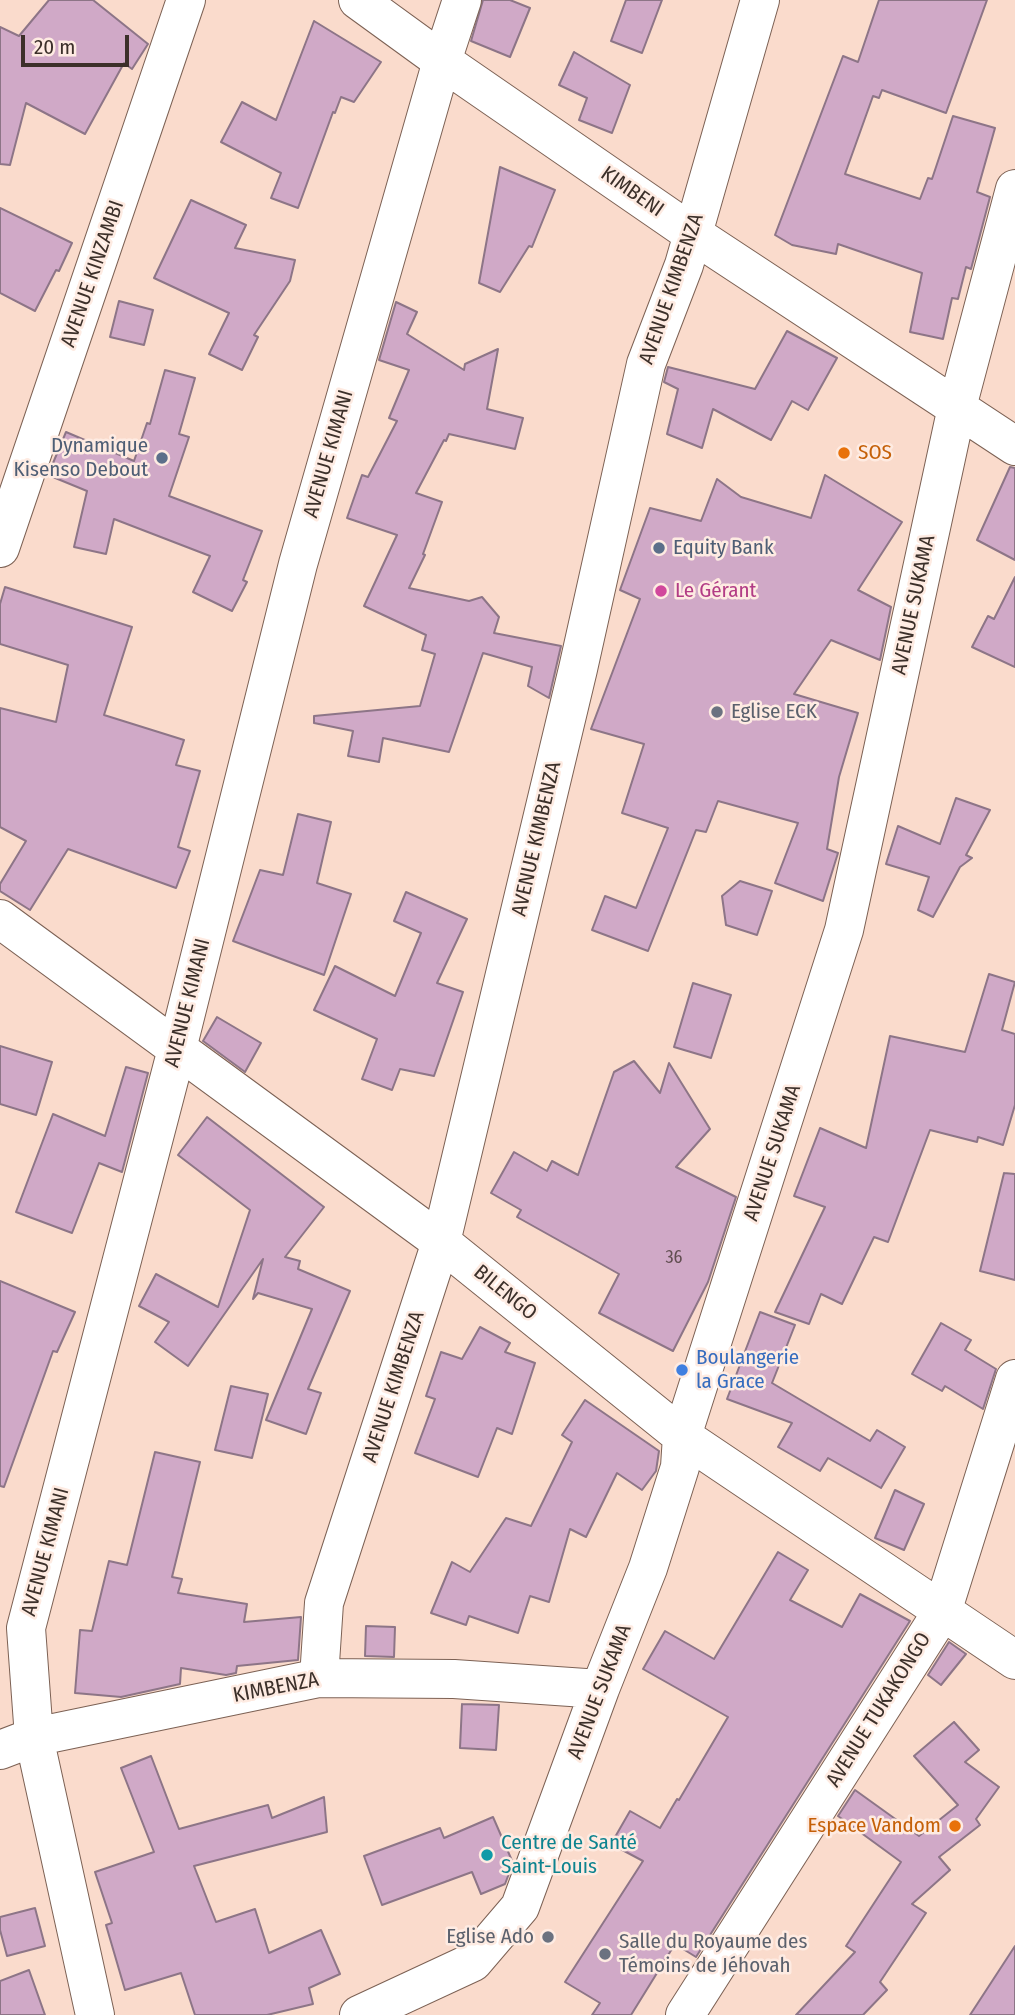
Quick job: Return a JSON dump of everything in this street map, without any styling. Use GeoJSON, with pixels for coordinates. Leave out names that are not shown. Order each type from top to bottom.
{"type":"FeatureCollection","features":[{"type":"Feature","properties":{"kind":"street","name":"AVENUE KINZAMBI"},"geometry":{"type":"LineString","coordinates":[[0,548],[186,0]]}},
{"type":"Feature","properties":{"kind":"street","name":"KIMBENI"},"geometry":{"type":"LineString","coordinates":[[358,0],[693,234],[1015,446]]}},
{"type":"Feature","properties":{"kind":"street","name":"AVENUE KIMANI"},"geometry":{"type":"LineString","coordinates":[[95,2015],[17,1744],[26,1628],[177,1048],[298,564],[442,61],[462,0]]}},
{"type":"Feature","properties":{"kind":"street","name":"AVENUE KIMBENZA"},"geometry":{"type":"LineString","coordinates":[[319,1678],[324,1603],[441,1242],[578,669],[646,364],[684,265],[760,0]]}},
{"type":"Feature","properties":{"kind":"street","name":"AVENUE SUKAMA"},"geometry":{"type":"LineString","coordinates":[[359,2015],[473,1962],[520,1907],[600,1689],[648,1568],[680,1467],[682,1436],[844,930],[957,407],[1015,189]]}},
{"type":"Feature","properties":{"kind":"street","name":"BILENGO"},"geometry":{"type":"LineString","coordinates":[[0,919],[441,1242],[682,1436],[1015,1660]]}},
{"type":"Feature","properties":{"kind":"street","name":"AVENUE TUKAKONGO"},"geometry":{"type":"LineString","coordinates":[[685,2015],[942,1612],[1015,1379]]}},
{"type":"Feature","properties":{"kind":"street","name":"KIMBENZA"},"geometry":{"type":"LineString","coordinates":[[17,1744],[319,1678],[454,1679],[600,1689]]}},
{"type":"Feature","properties":{"kind":"building"},"geometry":{"type":"Polygon","coordinates":[[[49,0],[93,0],[148,44],[132,69],[124,63],[85,134],[26,103],[10,165],[0,164],[0,27],[19,36],[49,0]]]}},
{"type":"Feature","properties":{"kind":"building"},"geometry":{"type":"Polygon","coordinates":[[[483,0],[510,0],[530,8],[510,57],[471,41],[483,0]]]}},
{"type":"Feature","properties":{"kind":"building"},"geometry":{"type":"Polygon","coordinates":[[[626,0],[662,0],[642,53],[611,41],[626,0]]]}},
{"type":"Feature","properties":{"kind":"building"},"geometry":{"type":"Polygon","coordinates":[[[879,0],[987,0],[946,113],[882,90],[879,98],[873,96],[845,174],[920,199],[928,178],[932,179],[953,116],[995,128],[977,192],[990,197],[971,269],[966,267],[958,299],[952,298],[943,339],[910,332],[922,273],[838,244],[836,254],[792,245],[775,235],[843,56],[858,62],[879,0]]]}},
{"type":"Feature","properties":{"kind":"building"},"geometry":{"type":"Polygon","coordinates":[[[314,21],[381,62],[354,102],[341,97],[298,208],[271,198],[281,173],[221,142],[242,102],[276,120],[314,21]]]}},
{"type":"Feature","properties":{"kind":"building"},"geometry":{"type":"Polygon","coordinates":[[[574,52],[630,85],[612,133],[579,120],[587,98],[559,85],[574,52]]]}},
{"type":"Feature","properties":{"kind":"building"},"geometry":{"type":"Polygon","coordinates":[[[500,167],[555,190],[532,247],[529,246],[500,292],[479,283],[500,167]]]}},
{"type":"Feature","properties":{"kind":"building"},"geometry":{"type":"Polygon","coordinates":[[[191,200],[246,225],[235,248],[295,260],[290,281],[254,335],[258,337],[242,370],[209,354],[229,313],[154,278],[191,200]]]}},
{"type":"Feature","properties":{"kind":"building"},"geometry":{"type":"Polygon","coordinates":[[[0,208],[72,243],[35,311],[0,293],[0,208]]]}},
{"type":"Feature","properties":{"kind":"building"},"geometry":{"type":"Polygon","coordinates":[[[119,301],[153,310],[144,345],[110,337],[119,301]]]}},
{"type":"Feature","properties":{"kind":"building"},"geometry":{"type":"Polygon","coordinates":[[[396,302],[417,312],[407,334],[464,370],[465,364],[498,349],[487,409],[523,418],[515,449],[449,434],[446,441],[444,440],[416,493],[442,502],[423,554],[425,555],[409,588],[469,601],[482,597],[499,617],[494,633],[561,646],[549,698],[528,686],[532,667],[483,653],[449,752],[383,738],[379,762],[348,756],[353,731],[314,723],[314,716],[420,706],[435,654],[422,650],[426,635],[364,606],[397,535],[347,518],[362,475],[368,477],[397,421],[389,418],[409,370],[379,360],[396,302]]]}},
{"type":"Feature","properties":{"kind":"building"},"geometry":{"type":"Polygon","coordinates":[[[787,331],[837,358],[808,410],[792,401],[771,440],[713,409],[702,448],[667,434],[678,389],[664,382],[668,367],[755,389],[787,331]]]}},
{"type":"Feature","properties":{"kind":"building"},"geometry":{"type":"Polygon","coordinates":[[[165,370],[195,378],[179,434],[189,437],[169,496],[262,531],[243,580],[247,582],[232,611],[193,592],[210,556],[114,519],[106,554],[74,547],[87,491],[48,475],[66,432],[134,461],[147,423],[150,424],[165,370]]]}},
{"type":"Feature","properties":{"kind":"building"},"geometry":{"type":"Polygon","coordinates":[[[1010,467],[1015,468],[1015,560],[977,540],[1010,467]]]}},
{"type":"Feature","properties":{"kind":"building"},"geometry":{"type":"Polygon","coordinates":[[[825,475],[902,522],[858,590],[891,607],[880,660],[831,640],[794,694],[858,713],[839,777],[827,849],[838,853],[823,901],[775,883],[798,823],[718,801],[706,832],[696,830],[648,951],[592,930],[605,896],[636,908],[668,828],[622,813],[644,744],[591,729],[640,599],[620,590],[650,508],[701,521],[717,479],[741,497],[811,518],[825,475]]]}},
{"type":"Feature","properties":{"kind":"building"},"geometry":{"type":"Polygon","coordinates":[[[1015,577],[1015,667],[972,647],[988,616],[994,619],[1015,577]]]}},
{"type":"Feature","properties":{"kind":"building"},"geometry":{"type":"Polygon","coordinates":[[[5,587],[132,627],[104,715],[184,740],[176,765],[200,771],[178,847],[190,851],[176,888],[68,849],[30,910],[0,891],[0,884],[26,841],[0,827],[0,708],[56,722],[68,665],[0,644],[0,604],[5,587]]]}},
{"type":"Feature","properties":{"kind":"building"},"geometry":{"type":"Polygon","coordinates":[[[956,798],[990,810],[966,855],[972,858],[960,867],[933,917],[918,910],[929,877],[886,864],[898,826],[940,844],[956,798]]]}},
{"type":"Feature","properties":{"kind":"building"},"geometry":{"type":"Polygon","coordinates":[[[298,814],[331,822],[317,883],[351,894],[324,975],[233,941],[260,870],[283,875],[298,814]]]}},
{"type":"Feature","properties":{"kind":"building"},"geometry":{"type":"Polygon","coordinates":[[[740,881],[772,891],[757,935],[726,925],[722,896],[740,881]]]}},
{"type":"Feature","properties":{"kind":"building"},"geometry":{"type":"Polygon","coordinates":[[[406,892],[467,919],[437,983],[463,992],[434,1076],[400,1069],[392,1090],[362,1079],[377,1039],[314,1010],[335,966],[395,996],[421,933],[394,921],[406,892]]]}},
{"type":"Feature","properties":{"kind":"building"},"geometry":{"type":"Polygon","coordinates":[[[989,974],[1015,982],[1002,1030],[1015,1034],[1015,1105],[1003,1145],[978,1137],[977,1142],[930,1130],[888,1242],[874,1237],[842,1304],[821,1294],[809,1324],[775,1312],[825,1207],[794,1196],[820,1128],[866,1148],[890,1036],[965,1052],[989,974]]]}},
{"type":"Feature","properties":{"kind":"building"},"geometry":{"type":"Polygon","coordinates":[[[693,983],[731,995],[711,1058],[674,1047],[693,983]]]}},
{"type":"Feature","properties":{"kind":"building"},"geometry":{"type":"Polygon","coordinates":[[[217,1017],[261,1043],[245,1072],[203,1041],[217,1017]]]}},
{"type":"Feature","properties":{"kind":"building"},"geometry":{"type":"Polygon","coordinates":[[[0,1046],[52,1062],[36,1115],[0,1104],[0,1046]]]}},
{"type":"Feature","properties":{"kind":"building"},"geometry":{"type":"Polygon","coordinates":[[[634,1061],[660,1093],[669,1063],[710,1129],[676,1167],[736,1197],[708,1282],[673,1351],[599,1313],[619,1274],[517,1217],[521,1210],[491,1193],[514,1152],[547,1171],[552,1161],[578,1175],[614,1072],[634,1061]]]}},
{"type":"Feature","properties":{"kind":"building"},"geometry":{"type":"Polygon","coordinates":[[[126,1067],[148,1073],[122,1172],[99,1163],[72,1233],[16,1212],[53,1114],[105,1136],[126,1067]]]}},
{"type":"Feature","properties":{"kind":"building"},"geometry":{"type":"Polygon","coordinates":[[[207,1117],[324,1207],[285,1257],[300,1261],[298,1269],[350,1291],[308,1389],[321,1393],[306,1434],[266,1420],[312,1309],[258,1293],[253,1299],[263,1259],[188,1366],[155,1342],[169,1322],[139,1306],[156,1274],[218,1307],[250,1210],[178,1155],[207,1117]]]}},
{"type":"Feature","properties":{"kind":"building"},"geometry":{"type":"Polygon","coordinates":[[[1004,1173],[1015,1174],[1015,1280],[980,1271],[1004,1173]]]}},
{"type":"Feature","properties":{"kind":"building"},"geometry":{"type":"Polygon","coordinates":[[[0,1281],[75,1312],[57,1352],[53,1351],[4,1487],[0,1486],[0,1281]]]}},
{"type":"Feature","properties":{"kind":"building"},"geometry":{"type":"Polygon","coordinates":[[[760,1312],[795,1325],[772,1383],[870,1441],[877,1430],[905,1447],[881,1488],[828,1458],[820,1471],[778,1447],[792,1423],[727,1399],[760,1312]]]}},
{"type":"Feature","properties":{"kind":"building"},"geometry":{"type":"Polygon","coordinates":[[[941,1323],[971,1340],[965,1350],[996,1369],[983,1409],[945,1386],[942,1391],[912,1374],[941,1323]]]}},
{"type":"Feature","properties":{"kind":"building"},"geometry":{"type":"Polygon","coordinates":[[[480,1327],[510,1343],[505,1352],[535,1363],[512,1434],[497,1428],[478,1477],[415,1453],[435,1399],[426,1396],[441,1352],[462,1359],[480,1327]]]}},
{"type":"Feature","properties":{"kind":"building"},"geometry":{"type":"Polygon","coordinates":[[[231,1386],[268,1394],[252,1458],[215,1450],[231,1386]]]}},
{"type":"Feature","properties":{"kind":"building"},"geometry":{"type":"Polygon","coordinates":[[[585,1400],[659,1451],[656,1471],[642,1490],[617,1473],[586,1537],[570,1529],[549,1602],[530,1596],[518,1633],[469,1616],[466,1625],[431,1613],[452,1562],[470,1572],[506,1518],[531,1526],[572,1442],[562,1435],[585,1400]]]}},
{"type":"Feature","properties":{"kind":"building"},"geometry":{"type":"Polygon","coordinates":[[[155,1452],[200,1462],[172,1577],[182,1579],[178,1593],[247,1604],[244,1622],[301,1617],[298,1660],[237,1666],[236,1673],[226,1675],[181,1668],[180,1684],[121,1697],[75,1693],[80,1630],[92,1631],[109,1561],[127,1565],[155,1452]]]}},
{"type":"Feature","properties":{"kind":"building"},"geometry":{"type":"Polygon","coordinates":[[[895,1490],[924,1504],[904,1550],[875,1538],[895,1490]]]}},
{"type":"Feature","properties":{"kind":"building"},"geometry":{"type":"Polygon","coordinates":[[[778,1552],[808,1570],[790,1600],[842,1627],[860,1594],[910,1621],[696,1957],[675,1944],[631,2015],[592,2015],[600,2003],[565,1982],[643,1861],[611,1844],[630,1811],[660,1828],[728,1717],[643,1669],[665,1631],[714,1659],[778,1552]]]}},
{"type":"Feature","properties":{"kind":"building"},"geometry":{"type":"Polygon","coordinates":[[[366,1626],[395,1627],[394,1657],[365,1656],[366,1626]]]}},
{"type":"Feature","properties":{"kind":"building"},"geometry":{"type":"Polygon","coordinates":[[[949,1642],[966,1654],[941,1685],[928,1675],[949,1642]]]}},
{"type":"Feature","properties":{"kind":"building"},"geometry":{"type":"Polygon","coordinates":[[[462,1704],[499,1705],[496,1750],[460,1748],[462,1704]]]}},
{"type":"Feature","properties":{"kind":"building"},"geometry":{"type":"Polygon","coordinates":[[[954,1722],[979,1750],[965,1762],[999,1787],[976,1819],[980,1825],[939,1857],[950,1870],[912,1904],[926,1913],[880,1982],[887,1990],[863,2015],[796,2015],[855,1952],[846,1946],[901,1862],[838,1816],[855,1790],[919,1836],[958,1805],[914,1756],[954,1722]]]}},
{"type":"Feature","properties":{"kind":"building"},"geometry":{"type":"Polygon","coordinates":[[[151,1756],[179,1829],[268,1805],[272,1818],[324,1797],[327,1832],[194,1866],[216,1922],[255,1909],[269,1953],[321,1930],[340,1974],[309,1988],[313,2004],[267,2015],[195,2015],[181,1973],[125,1990],[106,1925],[112,1923],[95,1872],[154,1852],[121,1768],[151,1756]]]}},
{"type":"Feature","properties":{"kind":"building"},"geometry":{"type":"Polygon","coordinates":[[[493,1817],[513,1863],[505,1884],[481,1894],[472,1872],[382,1905],[364,1856],[440,1828],[444,1838],[493,1817]]]}},
{"type":"Feature","properties":{"kind":"building"},"geometry":{"type":"Polygon","coordinates":[[[35,1908],[45,1946],[7,1956],[0,1930],[0,1917],[35,1908]]]}},
{"type":"Feature","properties":{"kind":"building"},"geometry":{"type":"Polygon","coordinates":[[[1015,1946],[1015,2015],[970,2015],[1015,1946]]]}},
{"type":"Feature","properties":{"kind":"building"},"geometry":{"type":"Polygon","coordinates":[[[29,1970],[45,2015],[0,2015],[0,1981],[29,1970]]]}},
{"type":"Feature","properties":{"kind":"place","name":"SOS"},"geometry":{"type":"Point","coordinates":[844,453]}},
{"type":"Feature","properties":{"kind":"place","name":"Dynamique Kisenso Debout"},"geometry":{"type":"Point","coordinates":[162,458]}},
{"type":"Feature","properties":{"kind":"place","name":"Equity Bank"},"geometry":{"type":"Point","coordinates":[659,548]}},
{"type":"Feature","properties":{"kind":"place","name":"Le Gérant"},"geometry":{"type":"Point","coordinates":[661,591]}},
{"type":"Feature","properties":{"kind":"place","name":"Eglise ECK"},"geometry":{"type":"Point","coordinates":[717,712]}},
{"type":"Feature","properties":{"kind":"place","name":"Boulangerie la Grace"},"geometry":{"type":"Point","coordinates":[682,1370]}},
{"type":"Feature","properties":{"kind":"place","name":"Espace Vandom"},"geometry":{"type":"Point","coordinates":[955,1826]}},
{"type":"Feature","properties":{"kind":"place","name":"Centre de Santé Saint-Louis"},"geometry":{"type":"Point","coordinates":[487,1855]}},
{"type":"Feature","properties":{"kind":"place","name":"Eglise Ado"},"geometry":{"type":"Point","coordinates":[548,1937]}},
{"type":"Feature","properties":{"kind":"place","name":"Salle du Royaume des Témoins de Jéhovah"},"geometry":{"type":"Point","coordinates":[605,1954]}}]}
